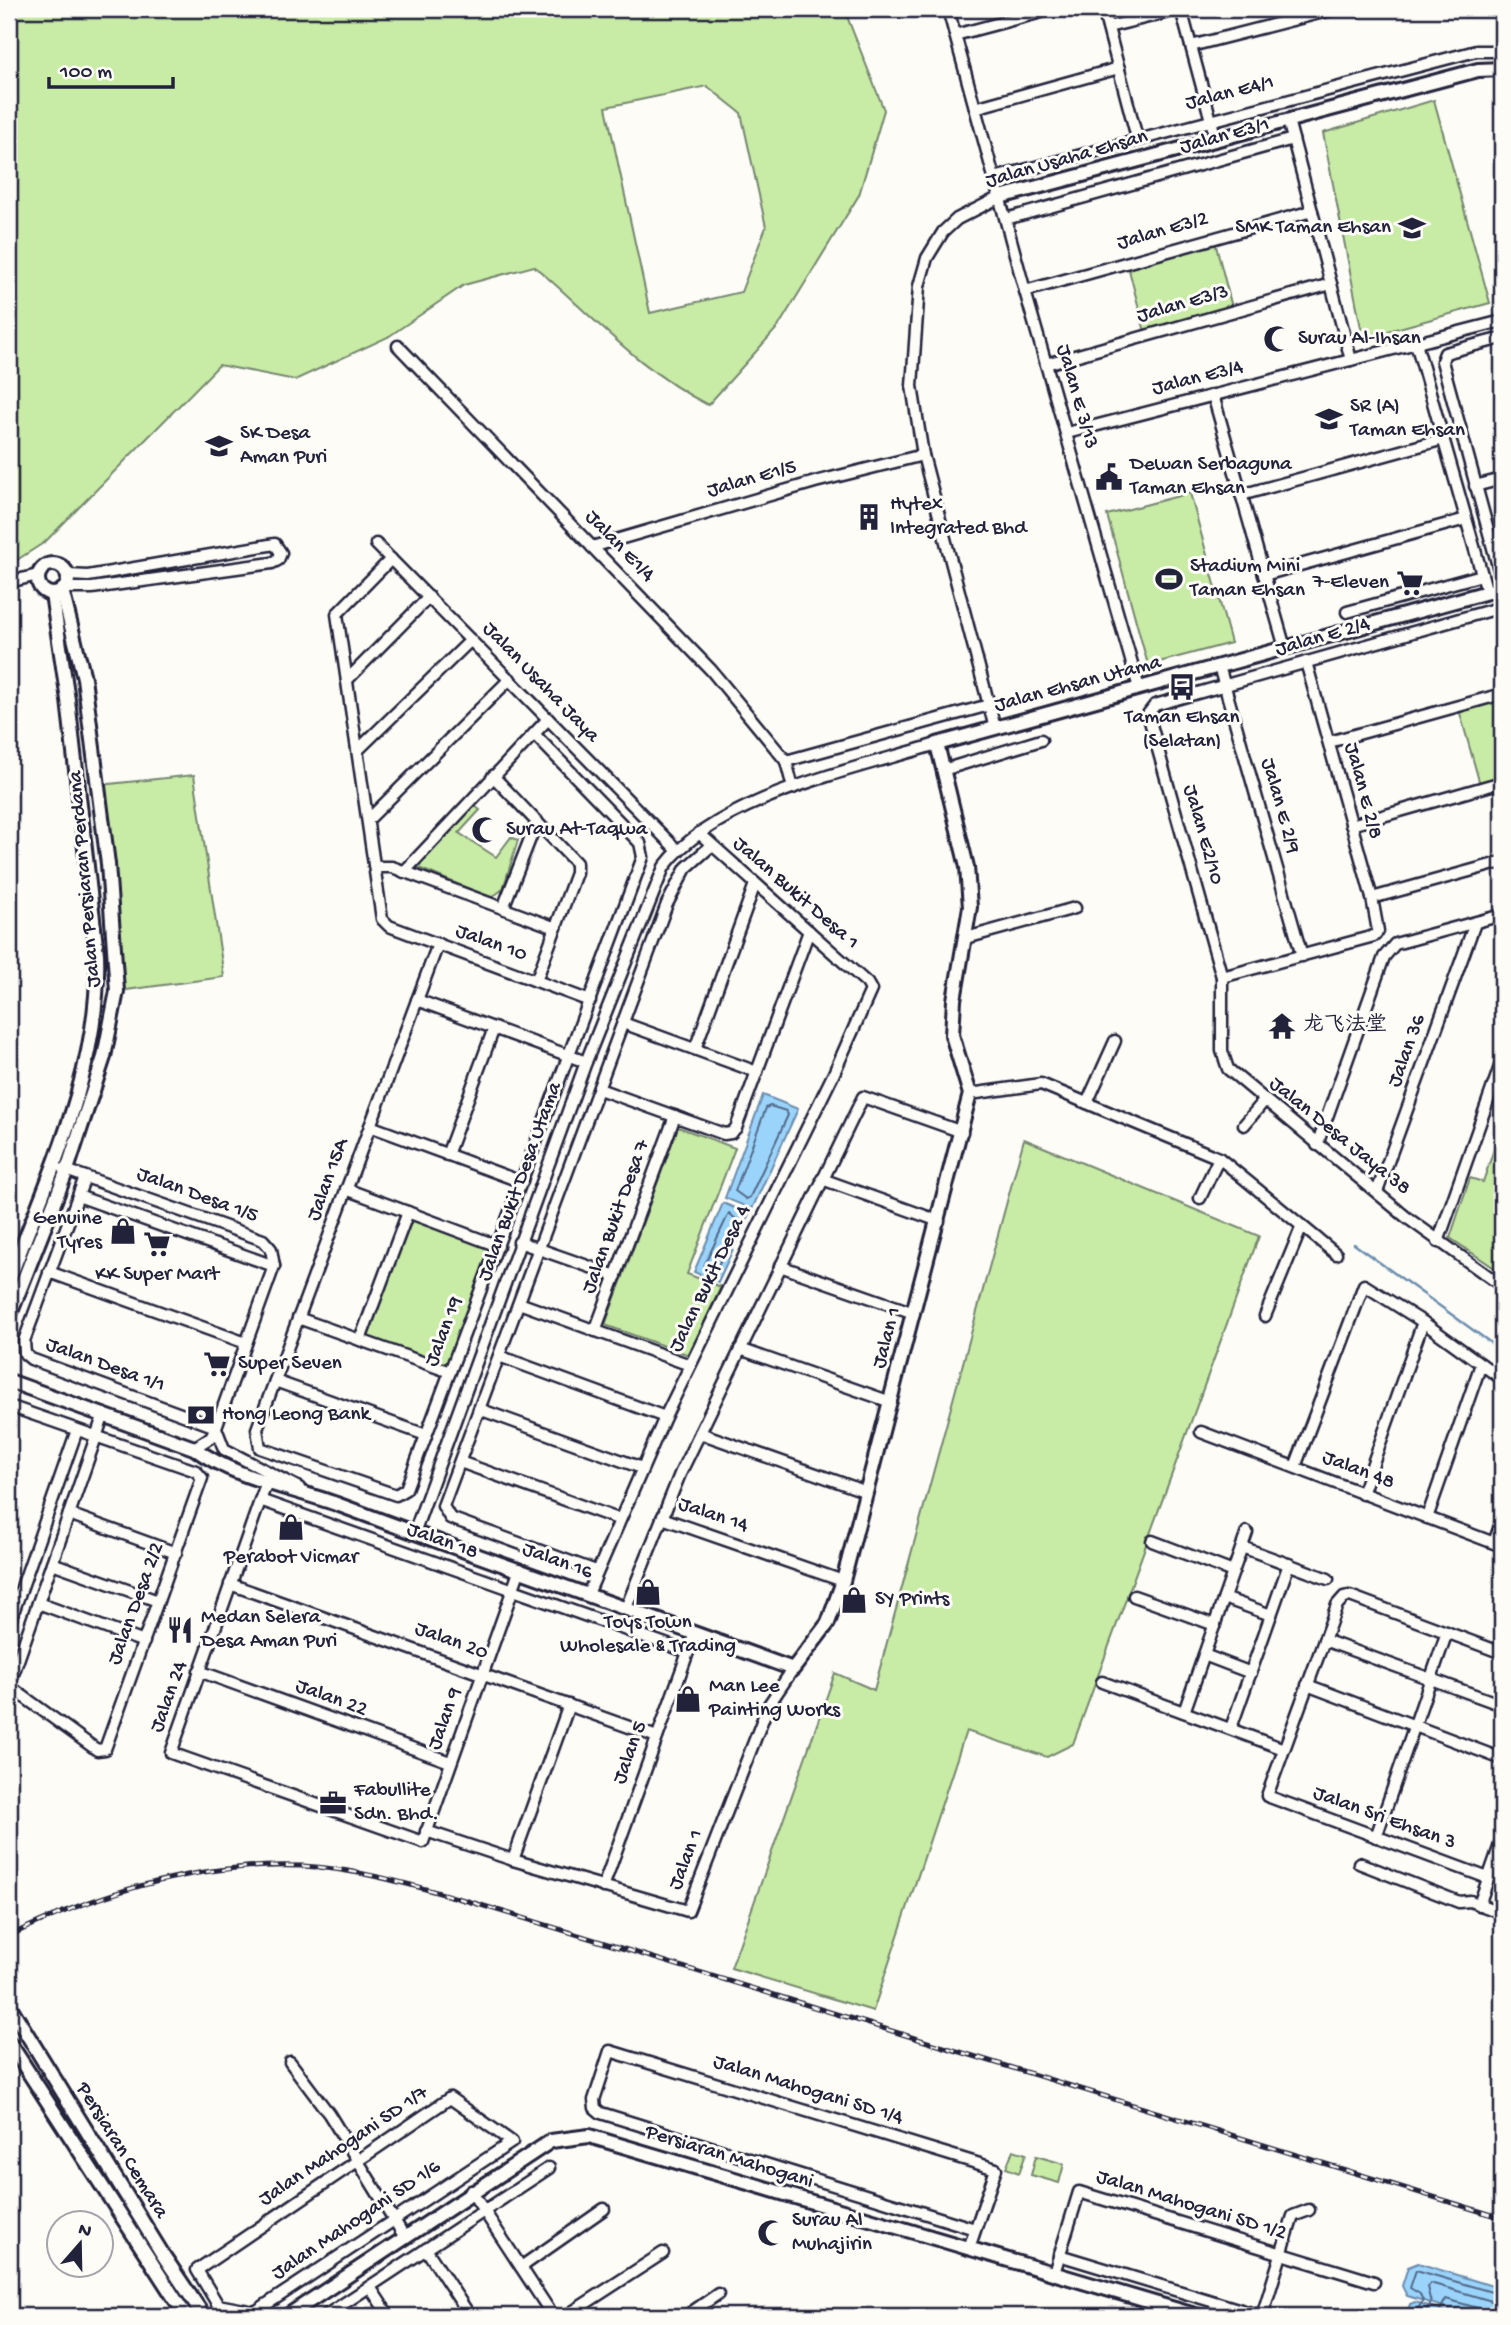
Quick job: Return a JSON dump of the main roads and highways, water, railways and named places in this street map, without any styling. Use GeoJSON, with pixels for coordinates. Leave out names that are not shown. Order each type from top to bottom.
{"type":"FeatureCollection","features":[{"type":"Feature","properties":{"kind":"water"},"geometry":{"type":"Polygon","coordinates":[[[763,1095],[798,1109],[752,1209],[725,1198],[763,1095]]]}},
{"type":"Feature","properties":{"kind":"water"},"geometry":{"type":"Polygon","coordinates":[[[723,1203],[749,1214],[718,1282],[694,1272],[723,1203]]]}},
{"type":"Feature","properties":{"kind":"water"},"geometry":{"type":"Polygon","coordinates":[[[1418,2263],[1502,2289],[1502,2316],[1473,2316],[1407,2296],[1402,2286],[1408,2267],[1418,2263]]]}},
{"type":"Feature","properties":{"kind":"water"},"geometry":{"type":"Polygon","coordinates":[[[1415,2302],[1462,2316],[1406,2316],[1410,2304],[1415,2302]]]}},
{"type":"Feature","properties":{"kind":"waterway"},"geometry":{"type":"LineString","coordinates":[[1354,1244],[1502,1351]]}},
{"type":"Feature","properties":{"kind":"railway"},"geometry":{"type":"LineString","coordinates":[[9,1936],[115,1893],[189,1875],[265,1866],[303,1866],[367,1874],[471,1902],[1502,2218]]}},
{"type":"Feature","properties":{"kind":"place","name":"SMK Taman Ehsan"},"geometry":{"type":"Point","coordinates":[1412,228]}},
{"type":"Feature","properties":{"kind":"place","name":"Surau Al-Ihsan"},"geometry":{"type":"Point","coordinates":[1277,339]}},
{"type":"Feature","properties":{"kind":"place","name":"SR (A) Taman Ehsan"},"geometry":{"type":"Point","coordinates":[1329,419]}},
{"type":"Feature","properties":{"kind":"place","name":"SK Desa Aman Puri"},"geometry":{"type":"Point","coordinates":[219,446]}},
{"type":"Feature","properties":{"kind":"place","name":"Dewan Serbaguna Taman Ehsan"},"geometry":{"type":"Point","coordinates":[1109,477]}},
{"type":"Feature","properties":{"kind":"place","name":"Hytex Integrated Bhd"},"geometry":{"type":"Point","coordinates":[869,517]}},
{"type":"Feature","properties":{"kind":"place","name":"Stadium Mini Taman Ehsan"},"geometry":{"type":"Point","coordinates":[1169,579]}},
{"type":"Feature","properties":{"kind":"place","name":"7-Eleven"},"geometry":{"type":"Point","coordinates":[1410,583]}},
{"type":"Feature","properties":{"kind":"place","name":"Taman Ehsan (Selatan)"},"geometry":{"type":"Point","coordinates":[1182,687]}},
{"type":"Feature","properties":{"kind":"place","name":"Surau At-Taqwa"},"geometry":{"type":"Point","coordinates":[485,830]}},
{"type":"Feature","properties":{"kind":"place","name":"龙飞法堂"},"geometry":{"type":"Point","coordinates":[1282,1026]}},
{"type":"Feature","properties":{"kind":"place","name":"Genuine Tyres"},"geometry":{"type":"Point","coordinates":[123,1231]}},
{"type":"Feature","properties":{"kind":"place","name":"KK Super Mart"},"geometry":{"type":"Point","coordinates":[157,1244]}},
{"type":"Feature","properties":{"kind":"place","name":"Super Seven"},"geometry":{"type":"Point","coordinates":[217,1364]}},
{"type":"Feature","properties":{"kind":"place","name":"Hong Leong Bank"},"geometry":{"type":"Point","coordinates":[201,1415]}},
{"type":"Feature","properties":{"kind":"place","name":"Perabot Vicmar"},"geometry":{"type":"Point","coordinates":[291,1527]}},
{"type":"Feature","properties":{"kind":"place","name":"Toys Town Wholesale & Trading"},"geometry":{"type":"Point","coordinates":[648,1592]}},
{"type":"Feature","properties":{"kind":"place","name":"SY Prints"},"geometry":{"type":"Point","coordinates":[854,1600]}},
{"type":"Feature","properties":{"kind":"place","name":"Medan Selera Desa Aman Puri"},"geometry":{"type":"Point","coordinates":[180,1630]}},
{"type":"Feature","properties":{"kind":"place","name":"Man Lee Painting Works"},"geometry":{"type":"Point","coordinates":[688,1699]}},
{"type":"Feature","properties":{"kind":"place","name":"Fabullite Sdn. Bhd."},"geometry":{"type":"Point","coordinates":[333,1803]}},
{"type":"Feature","properties":{"kind":"place","name":"Surau Al Muhajirin"},"geometry":{"type":"Point","coordinates":[771,2233]}}]}
